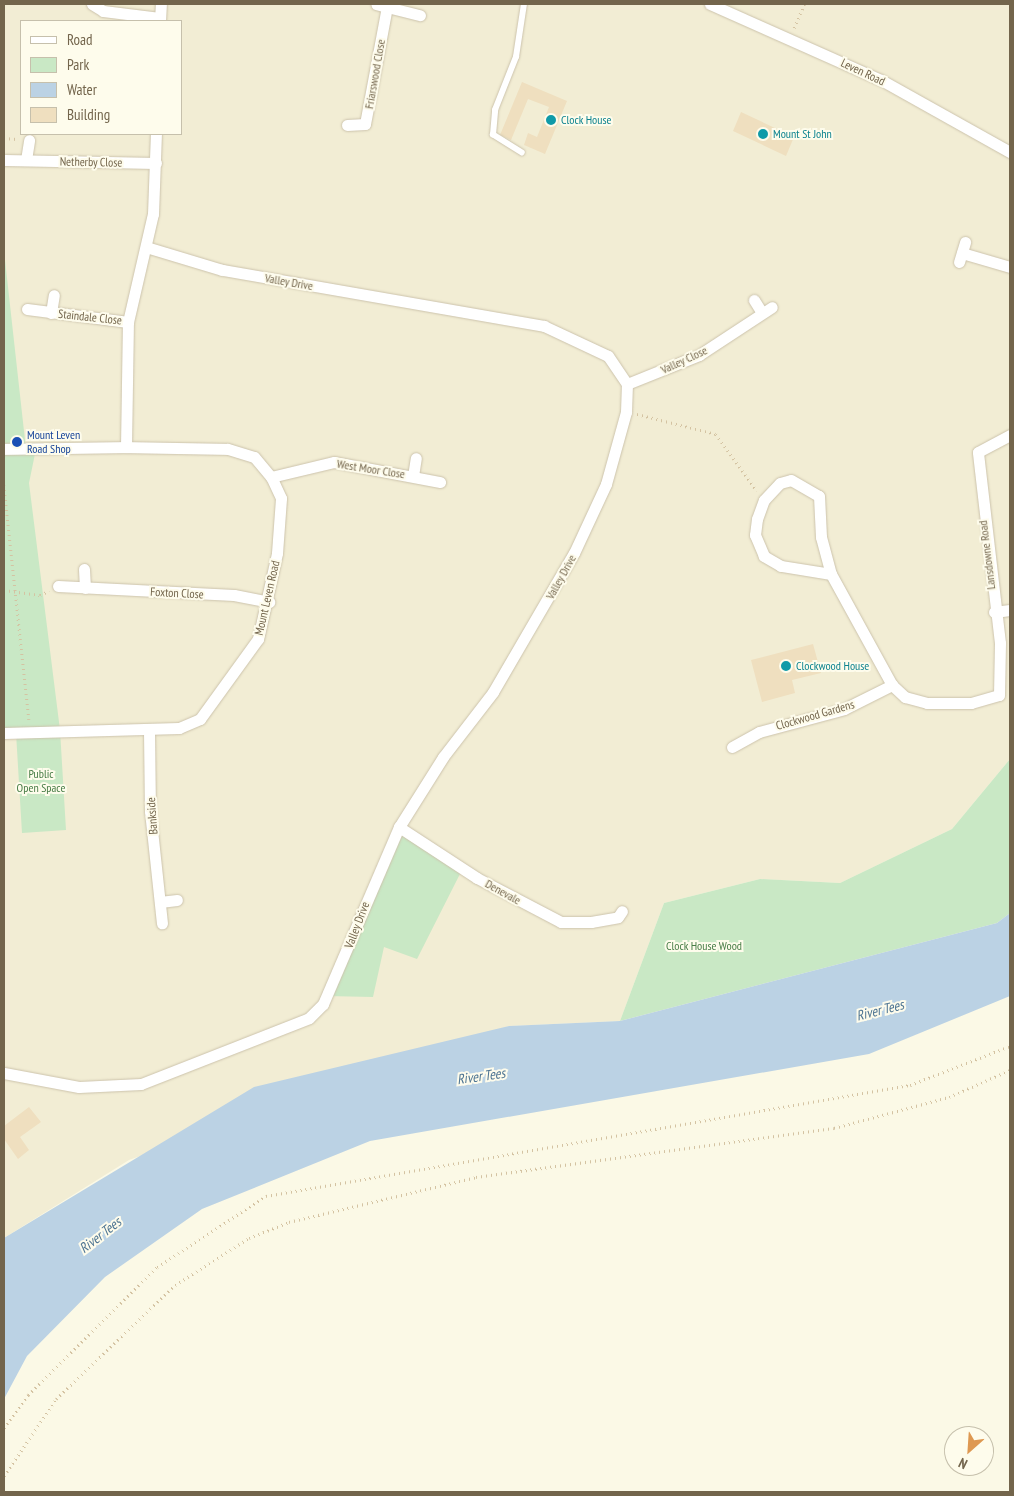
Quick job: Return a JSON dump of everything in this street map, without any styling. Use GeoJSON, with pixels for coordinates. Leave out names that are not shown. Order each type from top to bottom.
{"type":"FeatureCollection","features":[{"type":"Feature","properties":{"kind":"street"},"geometry":{"type":"LineString","coordinates":[[92,4],[103,11],[160,20],[160,4]]}},
{"type":"Feature","properties":{"kind":"street","name":"Leven Road"},"geometry":{"type":"LineString","coordinates":[[710,4],[881,80],[1010,152]]}},
{"type":"Feature","properties":{"kind":"street","name":"Friarswood Close"},"geometry":{"type":"LineString","coordinates":[[347,125],[365,124],[381,5],[420,15]]}},
{"type":"Feature","properties":{"kind":"street"},"geometry":{"type":"LineString","coordinates":[[126,447],[128,322],[146,247],[156,163],[156,135]]}},
{"type":"Feature","properties":{"kind":"street"},"geometry":{"type":"LineString","coordinates":[[26,160],[29,140]]}},
{"type":"Feature","properties":{"kind":"street","name":"Netherby Close"},"geometry":{"type":"LineString","coordinates":[[5,160],[156,163]]}},
{"type":"Feature","properties":{"kind":"street","name":"Valley Drive"},"geometry":{"type":"LineString","coordinates":[[4,1073],[79,1087],[141,1084],[310,1018],[323,1004],[399,827],[443,757],[493,692],[574,553],[606,484],[626,412],[627,384],[608,356],[544,326],[222,270],[146,247]]}},
{"type":"Feature","properties":{"kind":"street"},"geometry":{"type":"LineString","coordinates":[[962,252],[1010,267]]}},
{"type":"Feature","properties":{"kind":"street","name":"Staindale Close"},"geometry":{"type":"LineString","coordinates":[[51,313],[54,295]]}},
{"type":"Feature","properties":{"kind":"street","name":"Valley Close"},"geometry":{"type":"LineString","coordinates":[[627,384],[699,354],[767,310],[754,300]]}},
{"type":"Feature","properties":{"kind":"street","name":"Staindale Close"},"geometry":{"type":"LineString","coordinates":[[27,309],[128,322]]}},
{"type":"Feature","properties":{"kind":"street","name":"Lansdowne Road"},"geometry":{"type":"LineString","coordinates":[[892,685],[905,697],[927,703],[971,703],[998,695],[1000,643],[994,612],[978,452],[1010,435]]}},
{"type":"Feature","properties":{"kind":"street","name":"Mount Leven Road"},"geometry":{"type":"LineString","coordinates":[[4,450],[126,447],[227,449],[254,458],[271,477],[281,498],[268,602],[258,639],[200,719],[179,728],[149,731],[31,731],[4,734]]}},
{"type":"Feature","properties":{"kind":"street","name":"West Moor Close"},"geometry":{"type":"LineString","coordinates":[[413,476],[416,458]]}},
{"type":"Feature","properties":{"kind":"street","name":"West Moor Close"},"geometry":{"type":"LineString","coordinates":[[271,477],[334,462],[440,482]]}},
{"type":"Feature","properties":{"kind":"street"},"geometry":{"type":"LineString","coordinates":[[831,574],[781,566],[764,556],[755,535],[764,500],[780,483],[791,480],[819,496],[821,537],[831,574],[892,685]]}},
{"type":"Feature","properties":{"kind":"street"},"geometry":{"type":"LineString","coordinates":[[84,570],[85,588]]}},
{"type":"Feature","properties":{"kind":"street","name":"Foxton Close"},"geometry":{"type":"LineString","coordinates":[[58,586],[234,596],[268,602]]}},
{"type":"Feature","properties":{"kind":"street"},"geometry":{"type":"LineString","coordinates":[[994,612],[1010,610]]}},
{"type":"Feature","properties":{"kind":"street","name":"Clockwood Gardens"},"geometry":{"type":"LineString","coordinates":[[744,755],[735,746],[759,732],[844,709],[892,685]]}},
{"type":"Feature","properties":{"kind":"street","name":"Bankside"},"geometry":{"type":"LineString","coordinates":[[149,731],[150,811],[162,923]]}},
{"type":"Feature","properties":{"kind":"street","name":"Denevale"},"geometry":{"type":"LineString","coordinates":[[399,827],[477,878],[561,922],[619,911]]}},
{"type":"Feature","properties":{"kind":"street"},"geometry":{"type":"LineString","coordinates":[[160,902],[177,900]]}},
{"type":"Feature","properties":{"kind":"lane"},"geometry":{"type":"LineString","coordinates":[[522,153],[493,135],[495,110],[516,57],[524,4]]}},
{"type":"Feature","properties":{"kind":"path"},"geometry":{"type":"LineString","coordinates":[[789,40],[804,4]]}},
{"type":"Feature","properties":{"kind":"path"},"geometry":{"type":"LineString","coordinates":[[626,412],[716,434],[764,500]]}},
{"type":"Feature","properties":{"kind":"path"},"geometry":{"type":"LineString","coordinates":[[4,485],[13,591],[31,731]]}},
{"type":"Feature","properties":{"kind":"path"},"geometry":{"type":"LineString","coordinates":[[4,590],[40,594],[58,586]]}},
{"type":"Feature","properties":{"kind":"path"},"geometry":{"type":"LineString","coordinates":[[4,1428],[28,1395],[157,1267],[266,1196],[910,1085],[1010,1046]]}},
{"type":"Feature","properties":{"kind":"path"},"geometry":{"type":"LineString","coordinates":[[4,1476],[56,1399],[175,1285],[249,1238],[290,1222],[476,1176],[834,1128],[949,1097],[1010,1070]]}},
{"type":"Feature","properties":{"kind":"shaded area"},"geometry":{"type":"Polygon","coordinates":[[[4,4],[1010,4],[1010,759],[952,829],[840,883],[760,879],[664,903],[620,1021],[509,1026],[129,1160],[4,1238],[4,4]]]}},
{"type":"Feature","properties":{"kind":"green space","name":"Public Open Space"},"geometry":{"type":"Polygon","coordinates":[[[4,251],[26,449],[36,449],[29,483],[60,730],[66,830],[22,833],[16,733],[4,734],[4,251]]]}},
{"type":"Feature","properties":{"kind":"green space","name":"Clock House Wood"},"geometry":{"type":"Polygon","coordinates":[[[1010,759],[1010,913],[997,923],[620,1021],[664,903],[760,879],[840,883],[952,829],[1010,759]]]}},
{"type":"Feature","properties":{"kind":"green space"},"geometry":{"type":"Polygon","coordinates":[[[399,827],[463,868],[417,959],[384,947],[373,997],[326,996],[399,827]]]}},
{"type":"Feature","properties":{"kind":"water","name":"River Tees"},"geometry":{"type":"Polygon","coordinates":[[[1010,913],[1010,996],[869,1054],[370,1141],[202,1209],[105,1277],[27,1356],[4,1399],[4,1238],[254,1087],[509,1026],[620,1021],[997,923],[1010,913]]]}},
{"type":"Feature","properties":{"kind":"building","name":"Clock House"},"geometry":{"type":"Polygon","coordinates":[[[522,82],[567,101],[545,154],[524,145],[528,133],[537,137],[549,107],[528,99],[511,140],[500,135],[522,82]]]}},
{"type":"Feature","properties":{"kind":"building","name":"Mount St John"},"geometry":{"type":"Polygon","coordinates":[[[741,112],[794,137],[786,156],[733,131],[741,112]]]}},
{"type":"Feature","properties":{"kind":"building","name":"Clockwood House"},"geometry":{"type":"Polygon","coordinates":[[[813,644],[821,673],[792,680],[795,693],[762,702],[751,660],[813,644]]]}},
{"type":"Feature","properties":{"kind":"building"},"geometry":{"type":"Polygon","coordinates":[[[29,1107],[41,1122],[20,1137],[29,1150],[18,1159],[4,1139],[4,1126],[29,1107]]]}},
{"type":"Feature","properties":{"kind":"place","name":"Clock House"},"geometry":{"type":"Point","coordinates":[551,120]}},
{"type":"Feature","properties":{"kind":"place","name":"Mount St John"},"geometry":{"type":"Point","coordinates":[763,134]}},
{"type":"Feature","properties":{"kind":"place","name":"Mount Leven Road Shop"},"geometry":{"type":"Point","coordinates":[17,442]}},
{"type":"Feature","properties":{"kind":"place","name":"Clockwood House"},"geometry":{"type":"Point","coordinates":[786,666]}}]}
